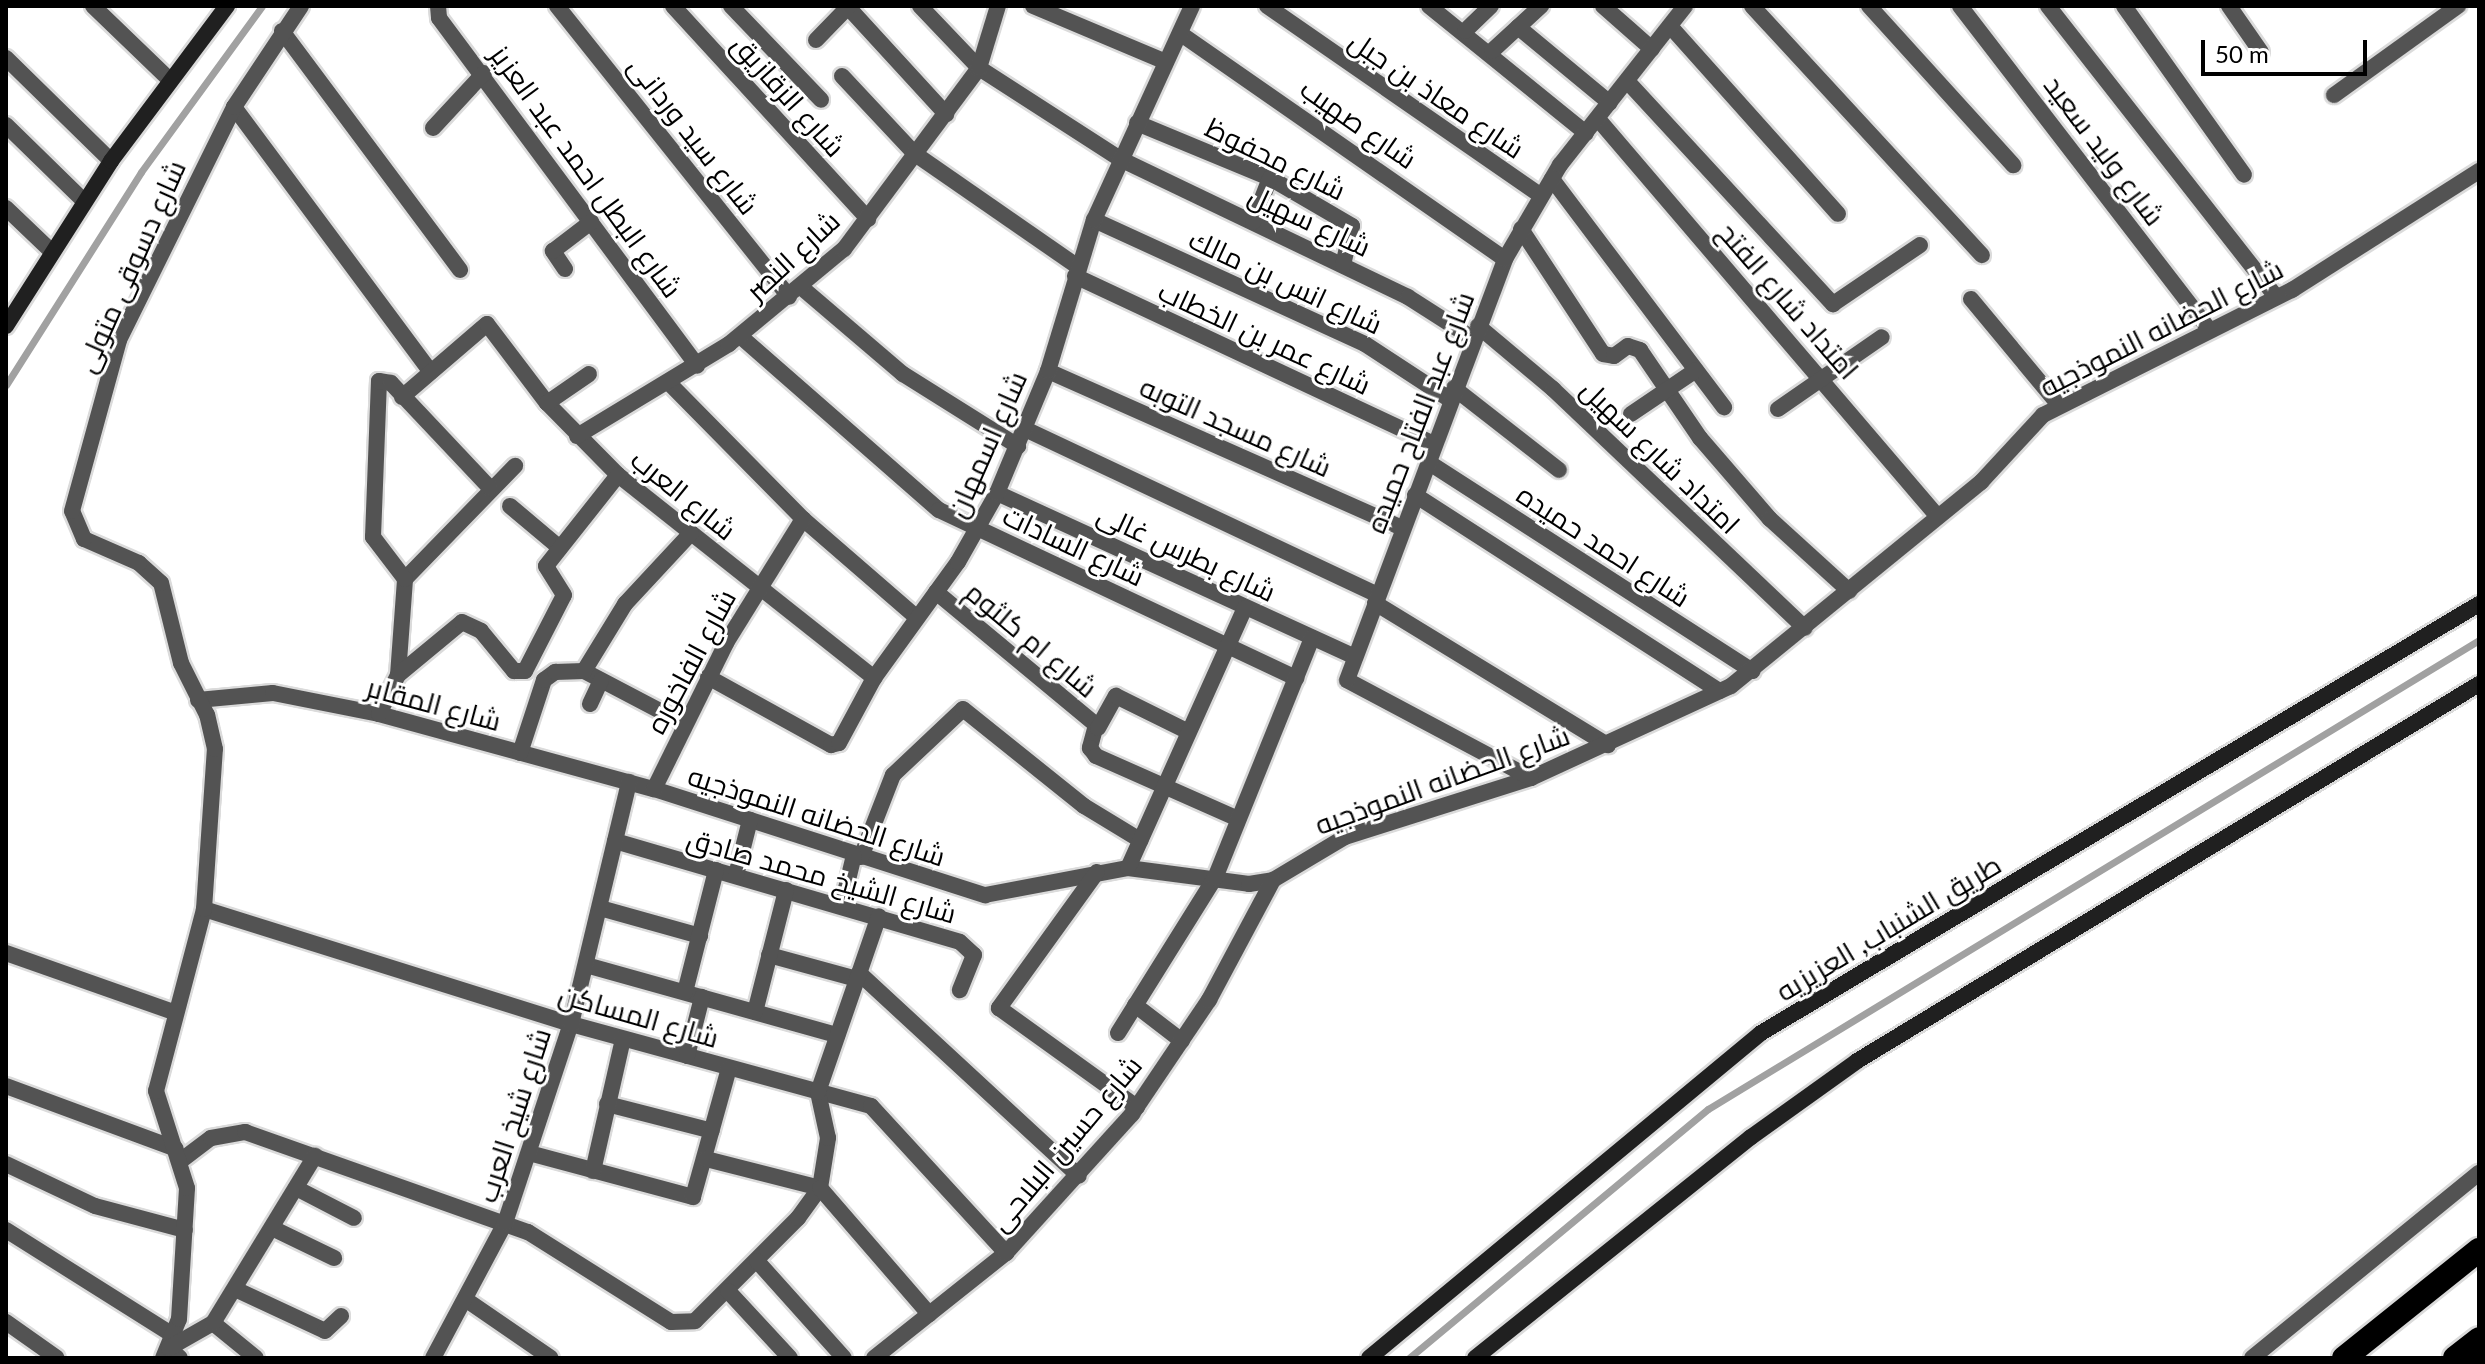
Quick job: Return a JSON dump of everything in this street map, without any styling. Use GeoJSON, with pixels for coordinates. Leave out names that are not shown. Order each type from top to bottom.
{"type":"FeatureCollection","features":[{"type":"Feature","properties":{"kind":"highway"},"geometry":{"type":"LineString","coordinates":[[2344,1358],[2479,1250]]}},
{"type":"Feature","properties":{"kind":"highway"},"geometry":{"type":"LineString","coordinates":[[2455,1358],[2479,1339]]}},
{"type":"Feature","properties":{"kind":"street"},"geometry":{"type":"LineString","coordinates":[[93,6],[170,80]]}},
{"type":"Feature","properties":{"kind":"street","name":"شارع دسوقى متولى"},"geometry":{"type":"LineString","coordinates":[[172,1350],[185,1230],[179,1154],[159,1113],[156,1091],[204,909],[215,749],[181,663],[161,583],[139,563],[84,539],[72,511],[119,340],[234,107],[301,6]]}},
{"type":"Feature","properties":{"kind":"street","name":"شارع البطل احمد عبد العزيز"},"geometry":{"type":"LineString","coordinates":[[438,6],[439,18],[484,73],[697,366]]}},
{"type":"Feature","properties":{"kind":"street","name":"شارع سيد وردانى"},"geometry":{"type":"LineString","coordinates":[[557,6],[795,292],[903,374],[1018,446]]}},
{"type":"Feature","properties":{"kind":"street","name":"شارع الزقازيق"},"geometry":{"type":"LineString","coordinates":[[673,6],[868,219]]}},
{"type":"Feature","properties":{"kind":"street"},"geometry":{"type":"LineString","coordinates":[[731,6],[821,100]]}},
{"type":"Feature","properties":{"kind":"street","name":"شارع سهيل"},"geometry":{"type":"LineString","coordinates":[[920,6],[979,68],[1120,159],[1343,265],[1475,332]]}},
{"type":"Feature","properties":{"kind":"street","name":"شارع النصر"},"geometry":{"type":"LineString","coordinates":[[577,436],[697,366],[740,336],[795,292],[868,219],[979,68],[998,6]]}},
{"type":"Feature","properties":{"kind":"street"},"geometry":{"type":"LineString","coordinates":[[1033,6],[1166,62]]}},
{"type":"Feature","properties":{"kind":"street","name":"شارع اسمهان"},"geometry":{"type":"LineString","coordinates":[[708,677],[836,746],[874,678],[936,592],[997,493],[1048,371],[1094,220],[1181,34],[1191,6]]}},
{"type":"Feature","properties":{"kind":"street","name":"شارع معاذ بن جبل"},"geometry":{"type":"LineString","coordinates":[[1267,6],[1540,195]]}},
{"type":"Feature","properties":{"kind":"street"},"geometry":{"type":"LineString","coordinates":[[1429,6],[1492,51],[1586,133]]}},
{"type":"Feature","properties":{"kind":"street"},"geometry":{"type":"LineString","coordinates":[[1465,31],[1491,6]]}},
{"type":"Feature","properties":{"kind":"street"},"geometry":{"type":"LineString","coordinates":[[1492,51],[1541,6]]}},
{"type":"Feature","properties":{"kind":"street"},"geometry":{"type":"LineString","coordinates":[[1603,6],[1652,49]]}},
{"type":"Feature","properties":{"kind":"street","name":"شارع عبد الفتاح حميده"},"geometry":{"type":"LineString","coordinates":[[1531,778],[1350,685],[1355,657],[1505,259],[1540,195],[1685,6]]}},
{"type":"Feature","properties":{"kind":"street"},"geometry":{"type":"LineString","coordinates":[[1752,6],[1982,255]]}},
{"type":"Feature","properties":{"kind":"street"},"geometry":{"type":"LineString","coordinates":[[1869,6],[2013,165]]}},
{"type":"Feature","properties":{"kind":"street","name":"شارع وليد سعيد"},"geometry":{"type":"LineString","coordinates":[[1960,6],[2207,327]]}},
{"type":"Feature","properties":{"kind":"street"},"geometry":{"type":"LineString","coordinates":[[2048,6],[2275,295]]}},
{"type":"Feature","properties":{"kind":"street"},"geometry":{"type":"LineString","coordinates":[[2124,6],[2244,175]]}},
{"type":"Feature","properties":{"kind":"street"},"geometry":{"type":"LineString","coordinates":[[2229,6],[2261,52]]}},
{"type":"Feature","properties":{"kind":"street"},"geometry":{"type":"LineString","coordinates":[[2334,95],[2458,6]]}},
{"type":"Feature","properties":{"kind":"street"},"geometry":{"type":"LineString","coordinates":[[9,314],[111,161],[225,7]]}},
{"type":"Feature","properties":{"kind":"street"},"geometry":{"type":"LineString","coordinates":[[816,40],[847,7],[946,114]]}},
{"type":"Feature","properties":{"kind":"street"},"geometry":{"type":"LineString","coordinates":[[1670,26],[1838,214]]}},
{"type":"Feature","properties":{"kind":"street"},"geometry":{"type":"LineString","coordinates":[[1518,27],[1610,103]]}},
{"type":"Feature","properties":{"kind":"street"},"geometry":{"type":"LineString","coordinates":[[282,31],[460,270]]}},
{"type":"Feature","properties":{"kind":"street","name":"شارع صهيب"},"geometry":{"type":"LineString","coordinates":[[1181,34],[1505,259]]}},
{"type":"Feature","properties":{"kind":"street"},"geometry":{"type":"LineString","coordinates":[[6,58],[111,161]]}},
{"type":"Feature","properties":{"kind":"street"},"geometry":{"type":"LineString","coordinates":[[433,128],[484,73]]}},
{"type":"Feature","properties":{"kind":"street","name":"شارع عمر بن الخطاب"},"geometry":{"type":"LineString","coordinates":[[842,76],[915,154],[1077,271],[1433,444]]}},
{"type":"Feature","properties":{"kind":"street"},"geometry":{"type":"LineString","coordinates":[[1627,81],[1833,304],[1920,245]]}},
{"type":"Feature","properties":{"kind":"street"},"geometry":{"type":"LineString","coordinates":[[234,107],[431,372],[402,397]]}},
{"type":"Feature","properties":{"kind":"street","name":"امتداد شارع الفتح"},"geometry":{"type":"LineString","coordinates":[[1598,119],[1823,378],[1938,517]]}},
{"type":"Feature","properties":{"kind":"street","name":"شارع محفوظ"},"geometry":{"type":"LineString","coordinates":[[1137,123],[1270,178],[1355,229],[1343,265]]}},
{"type":"Feature","properties":{"kind":"street"},"geometry":{"type":"LineString","coordinates":[[6,125],[84,201]]}},
{"type":"Feature","properties":{"kind":"street","name":"شارع الحضانه النموذجيه"},"geometry":{"type":"LineString","coordinates":[[654,789],[985,895],[1128,868],[1249,884],[1273,880],[1345,837],[1531,778],[1719,691],[1752,671],[1938,517],[2059,405],[2275,295],[2479,171]]}},
{"type":"Feature","properties":{"kind":"street"},"geometry":{"type":"LineString","coordinates":[[1253,222],[1270,178]]}},
{"type":"Feature","properties":{"kind":"street"},"geometry":{"type":"LineString","coordinates":[[1552,179],[1724,407]]}},
{"type":"Feature","properties":{"kind":"street"},"geometry":{"type":"LineString","coordinates":[[6,208],[51,251]]}},
{"type":"Feature","properties":{"kind":"street","name":"شارع انس بن مالك"},"geometry":{"type":"LineString","coordinates":[[1094,220],[1365,344],[1452,394],[1559,470]]}},
{"type":"Feature","properties":{"kind":"street"},"geometry":{"type":"LineString","coordinates":[[565,269],[553,251],[591,222]]}},
{"type":"Feature","properties":{"kind":"street"},"geometry":{"type":"LineString","coordinates":[[1521,229],[1603,354],[1608,358],[1635,345],[1770,519],[1849,591]]}},
{"type":"Feature","properties":{"kind":"street"},"geometry":{"type":"LineString","coordinates":[[1971,299],[2059,405]]}},
{"type":"Feature","properties":{"kind":"street","name":"شارع العرب"},"geometry":{"type":"LineString","coordinates":[[431,372],[487,324],[547,403],[618,475],[874,678]]}},
{"type":"Feature","properties":{"kind":"street","name":"امتداد شارع سهيل"},"geometry":{"type":"LineString","coordinates":[[1475,332],[1553,389],[1805,628]]}},
{"type":"Feature","properties":{"kind":"street","name":"شارع السادات"},"geometry":{"type":"LineString","coordinates":[[740,336],[922,498],[978,528],[1296,678]]}},
{"type":"Feature","properties":{"kind":"street"},"geometry":{"type":"LineString","coordinates":[[1778,409],[1882,337]]}},
{"type":"Feature","properties":{"kind":"street"},"geometry":{"type":"LineString","coordinates":[[1631,414],[1696,370]]}},
{"type":"Feature","properties":{"kind":"street","name":"شارع مسجد التوبه"},"geometry":{"type":"LineString","coordinates":[[1048,371],[1403,528]]}},
{"type":"Feature","properties":{"kind":"street"},"geometry":{"type":"LineString","coordinates":[[547,403],[589,374]]}},
{"type":"Feature","properties":{"kind":"street"},"geometry":{"type":"LineString","coordinates":[[405,579],[373,537],[375,387],[385,380],[490,488]]}},
{"type":"Feature","properties":{"kind":"street"},"geometry":{"type":"LineString","coordinates":[[669,383],[803,519],[916,617]]}},
{"type":"Feature","properties":{"kind":"street"},"geometry":{"type":"LineString","coordinates":[[1025,429],[1377,599],[1608,745]]}},
{"type":"Feature","properties":{"kind":"street","name":"شارع احمد حميده"},"geometry":{"type":"LineString","coordinates":[[1428,462],[1752,671]]}},
{"type":"Feature","properties":{"kind":"street"},"geometry":{"type":"LineString","coordinates":[[379,714],[398,675],[405,579],[490,488],[515,466]]}},
{"type":"Feature","properties":{"kind":"street"},"geometry":{"type":"LineString","coordinates":[[525,671],[564,595],[545,568],[618,475]]}},
{"type":"Feature","properties":{"kind":"street","name":"شارع بطرس غالى"},"geometry":{"type":"LineString","coordinates":[[997,493],[1355,657]]}},
{"type":"Feature","properties":{"kind":"street"},"geometry":{"type":"LineString","coordinates":[[1415,495],[1719,691]]}},
{"type":"Feature","properties":{"kind":"street"},"geometry":{"type":"LineString","coordinates":[[510,506],[560,548]]}},
{"type":"Feature","properties":{"kind":"street","name":"شارع الفاخوره"},"geometry":{"type":"LineString","coordinates":[[654,789],[708,677],[759,587],[803,519]]}},
{"type":"Feature","properties":{"kind":"street"},"geometry":{"type":"LineString","coordinates":[[584,671],[631,596],[691,533]]}},
{"type":"Feature","properties":{"kind":"street","name":"شارع ام كلثوم"},"geometry":{"type":"LineString","coordinates":[[936,592],[1098,728],[1090,748],[1096,756],[1163,790],[1238,819]]}},
{"type":"Feature","properties":{"kind":"street","name":"طريق الشنباب, العزيزيه"},"geometry":{"type":"LineString","coordinates":[[1369,1358],[1761,1033],[2479,604]]}},
{"type":"Feature","properties":{"kind":"street"},"geometry":{"type":"LineString","coordinates":[[1128,868],[1245,608]]}},
{"type":"Feature","properties":{"kind":"street"},"geometry":{"type":"LineString","coordinates":[[398,675],[462,622],[481,631],[514,671],[525,671],[544,680]]}},
{"type":"Feature","properties":{"kind":"street"},"geometry":{"type":"LineString","coordinates":[[1118,1033],[1215,878],[1312,638]]}},
{"type":"Feature","properties":{"kind":"street"},"geometry":{"type":"LineString","coordinates":[[520,753],[544,680],[555,672],[584,671],[685,724]]}},
{"type":"Feature","properties":{"kind":"street"},"geometry":{"type":"LineString","coordinates":[[590,704],[601,680]]}},
{"type":"Feature","properties":{"kind":"street"},"geometry":{"type":"LineString","coordinates":[[1475,1358],[1730,1153],[1857,1061],[2479,684]]}},
{"type":"Feature","properties":{"kind":"street","name":"شارع المقابر"},"geometry":{"type":"LineString","coordinates":[[198,700],[273,693],[379,714],[654,789]]}},
{"type":"Feature","properties":{"kind":"street"},"geometry":{"type":"LineString","coordinates":[[1098,728],[1116,696],[1189,732]]}},
{"type":"Feature","properties":{"kind":"street"},"geometry":{"type":"LineString","coordinates":[[842,905],[858,856],[893,775],[953,712],[972,712],[1084,806],[1140,840]]}},
{"type":"Feature","properties":{"kind":"street","name":"شارع شيخ العرب"},"geometry":{"type":"LineString","coordinates":[[433,1358],[505,1223],[529,1153],[571,1024],[629,782]]}},
{"type":"Feature","properties":{"kind":"street"},"geometry":{"type":"LineString","coordinates":[[736,875],[750,820]]}},
{"type":"Feature","properties":{"kind":"street","name":"شارع الشيخ محمد صادق"},"geometry":{"type":"LineString","coordinates":[[615,841],[879,916],[968,947],[974,955],[960,990]]}},
{"type":"Feature","properties":{"kind":"street"},"geometry":{"type":"LineString","coordinates":[[687,1056],[700,936],[716,870]]}},
{"type":"Feature","properties":{"kind":"street"},"geometry":{"type":"LineString","coordinates":[[1097,872],[999,1008],[1137,1107]]}},
{"type":"Feature","properties":{"kind":"street","name":"شارع حسين البلاحى"},"geometry":{"type":"LineString","coordinates":[[874,1358],[1006,1253],[1079,1176],[1137,1107],[1249,933],[1273,880]]}},
{"type":"Feature","properties":{"kind":"street"},"geometry":{"type":"LineString","coordinates":[[755,1012],[786,890]]}},
{"type":"Feature","properties":{"kind":"street"},"geometry":{"type":"LineString","coordinates":[[600,908],[700,936]]}},
{"type":"Feature","properties":{"kind":"street","name":"شارع المساكن"},"geometry":{"type":"LineString","coordinates":[[204,909],[571,1024],[818,1092],[881,1113],[1006,1253]]}},
{"type":"Feature","properties":{"kind":"street"},"geometry":{"type":"LineString","coordinates":[[6,1086],[179,1154],[211,1138],[245,1132],[505,1223],[671,1322],[695,1321],[757,1261],[820,1188],[828,1138],[818,1092],[879,916]]}},
{"type":"Feature","properties":{"kind":"street"},"geometry":{"type":"LineString","coordinates":[[6,953],[176,1013]]}},
{"type":"Feature","properties":{"kind":"street"},"geometry":{"type":"LineString","coordinates":[[769,955],[858,976],[1079,1176]]}},
{"type":"Feature","properties":{"kind":"street"},"geometry":{"type":"LineString","coordinates":[[586,965],[837,1035]]}},
{"type":"Feature","properties":{"kind":"street"},"geometry":{"type":"LineString","coordinates":[[1135,1005],[1182,1041]]}},
{"type":"Feature","properties":{"kind":"street"},"geometry":{"type":"LineString","coordinates":[[593,1171],[623,1039]]}},
{"type":"Feature","properties":{"kind":"street"},"geometry":{"type":"LineString","coordinates":[[529,1153],[686,1199],[697,1192],[729,1068]]}},
{"type":"Feature","properties":{"kind":"street"},"geometry":{"type":"LineString","coordinates":[[607,1104],[712,1131]]}},
{"type":"Feature","properties":{"kind":"street"},"geometry":{"type":"LineString","coordinates":[[6,1230],[172,1350],[213,1323],[315,1156]]}},
{"type":"Feature","properties":{"kind":"street"},"geometry":{"type":"LineString","coordinates":[[706,1159],[820,1188],[929,1314]]}},
{"type":"Feature","properties":{"kind":"street"},"geometry":{"type":"LineString","coordinates":[[6,1164],[95,1206],[185,1230]]}},
{"type":"Feature","properties":{"kind":"street"},"geometry":{"type":"LineString","coordinates":[[2252,1358],[2479,1173]]}},
{"type":"Feature","properties":{"kind":"street"},"geometry":{"type":"LineString","coordinates":[[296,1188],[354,1218]]}},
{"type":"Feature","properties":{"kind":"street"},"geometry":{"type":"LineString","coordinates":[[272,1228],[334,1258]]}},
{"type":"Feature","properties":{"kind":"street"},"geometry":{"type":"LineString","coordinates":[[757,1261],[844,1358]]}},
{"type":"Feature","properties":{"kind":"street"},"geometry":{"type":"LineString","coordinates":[[235,1289],[325,1331],[341,1316]]}},
{"type":"Feature","properties":{"kind":"street"},"geometry":{"type":"LineString","coordinates":[[728,1291],[790,1358]]}},
{"type":"Feature","properties":{"kind":"street"},"geometry":{"type":"LineString","coordinates":[[465,1299],[551,1358]]}},
{"type":"Feature","properties":{"kind":"street"},"geometry":{"type":"LineString","coordinates":[[6,1322],[57,1358]]}},
{"type":"Feature","properties":{"kind":"street"},"geometry":{"type":"LineString","coordinates":[[213,1323],[256,1358]]}},
{"type":"Feature","properties":{"kind":"waterway"},"geometry":{"type":"LineString","coordinates":[[6,385],[141,172],[262,6]]}},
{"type":"Feature","properties":{"kind":"waterway"},"geometry":{"type":"LineString","coordinates":[[1409,1358],[1708,1109],[2479,640]]}}]}
